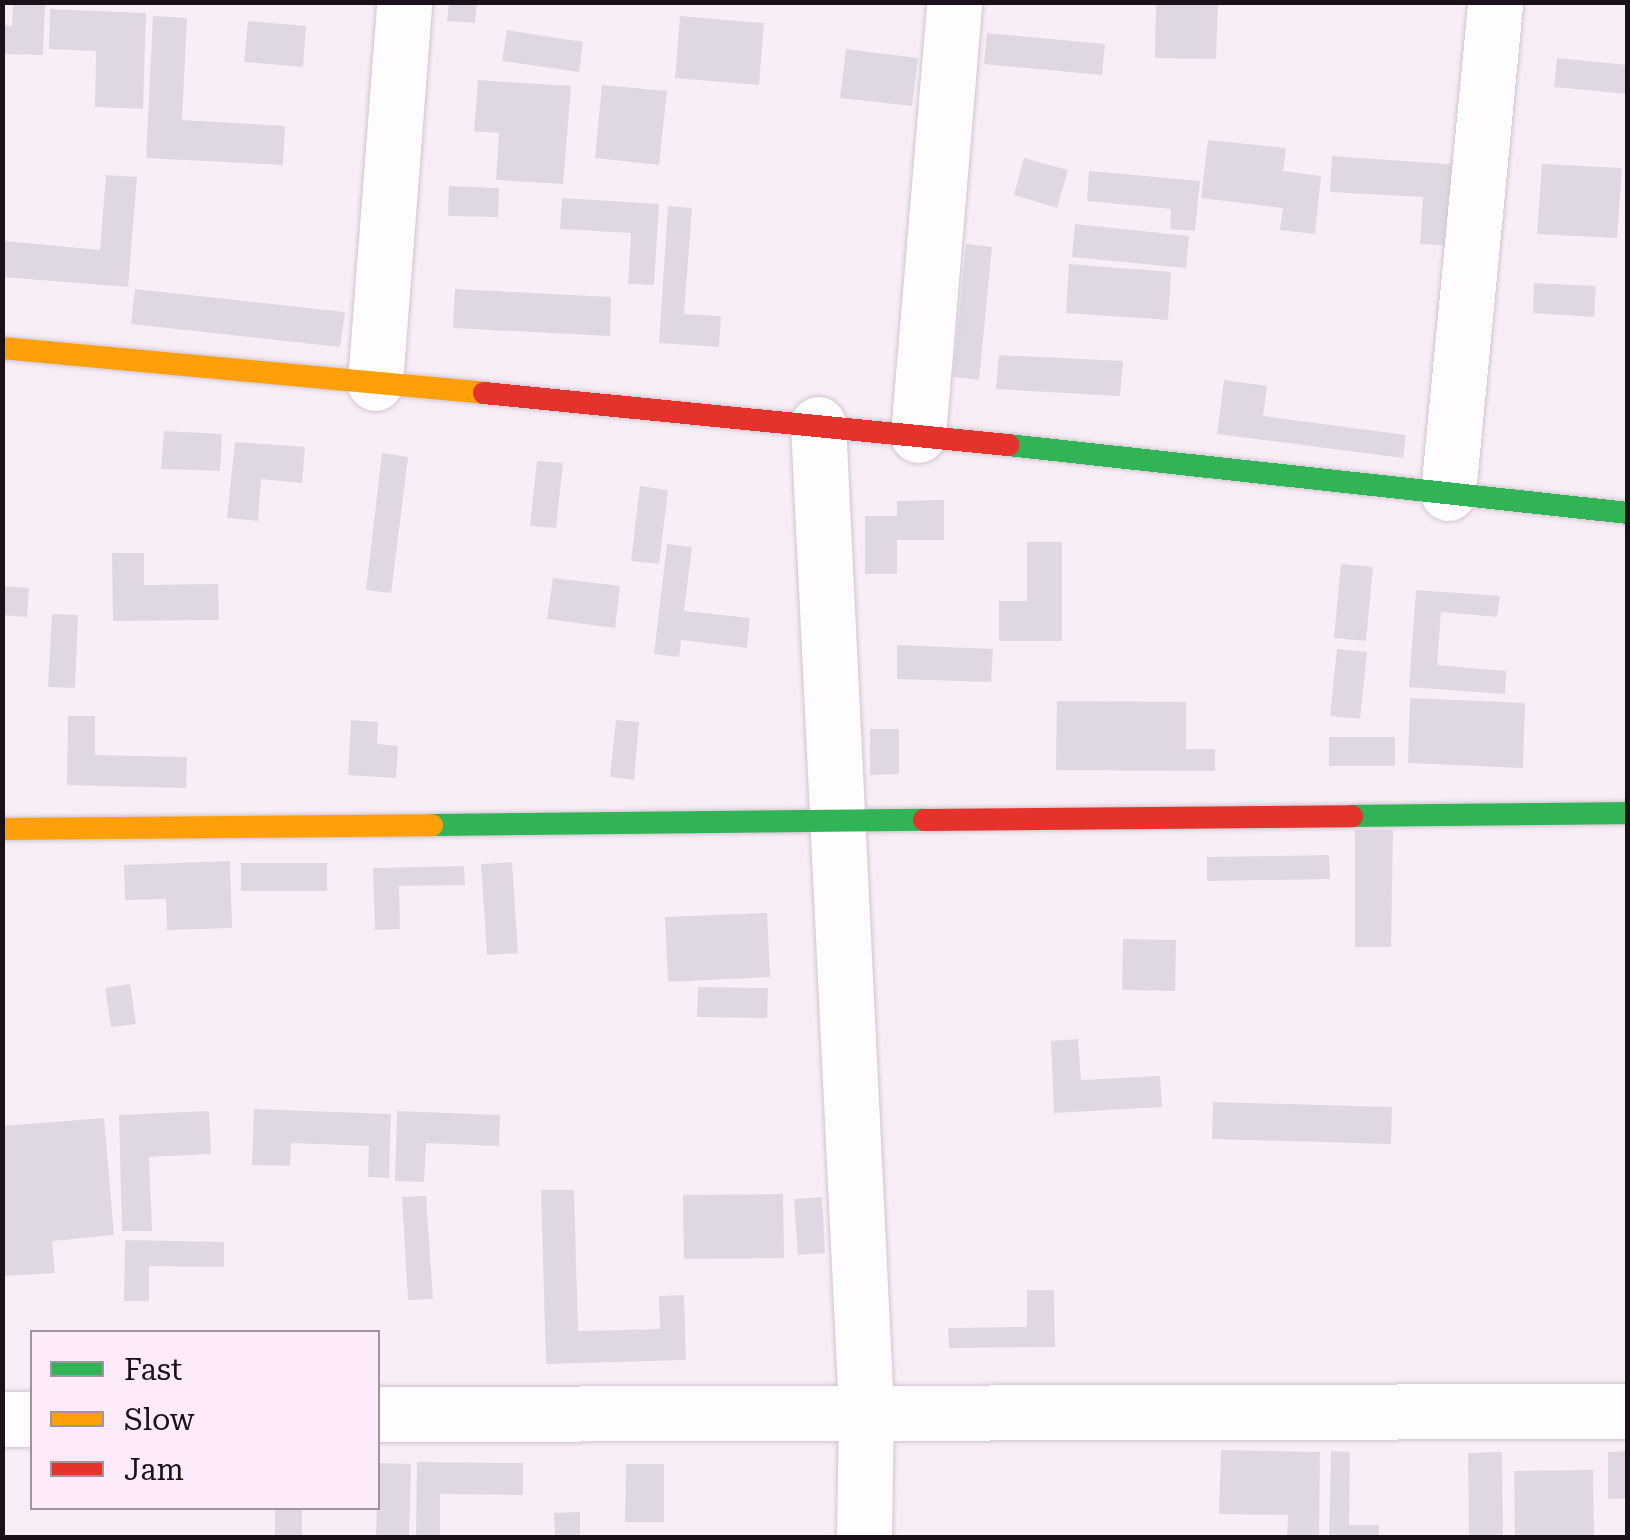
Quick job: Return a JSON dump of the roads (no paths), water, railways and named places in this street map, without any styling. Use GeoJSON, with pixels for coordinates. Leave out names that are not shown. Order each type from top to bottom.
{"type":"FeatureCollection","features":[{"type":"Feature","properties":{"kind":"street"},"geometry":{"type":"LineString","coordinates":[[376,383],[404,2]]}},
{"type":"Feature","properties":{"kind":"street"},"geometry":{"type":"LineString","coordinates":[[918,435],[954,2]]}},
{"type":"Feature","properties":{"kind":"street"},"geometry":{"type":"LineString","coordinates":[[1448,493],[1495,2]]}},
{"type":"Feature","properties":{"kind":"street"},"geometry":{"type":"LineString","coordinates":[[2,348],[818,424],[1628,512]]}},
{"type":"Feature","properties":{"kind":"street"},"geometry":{"type":"LineString","coordinates":[[818,424],[866,1409],[864,1538]]}},
{"type":"Feature","properties":{"kind":"street"},"geometry":{"type":"LineString","coordinates":[[2,829],[1628,814]]}},
{"type":"Feature","properties":{"kind":"street"},"geometry":{"type":"LineString","coordinates":[[380,1414],[866,1409],[1628,1411]]}},
{"type":"Feature","properties":{"kind":"street"},"geometry":{"type":"LineString","coordinates":[[2,1419],[30,1418]]}}]}
